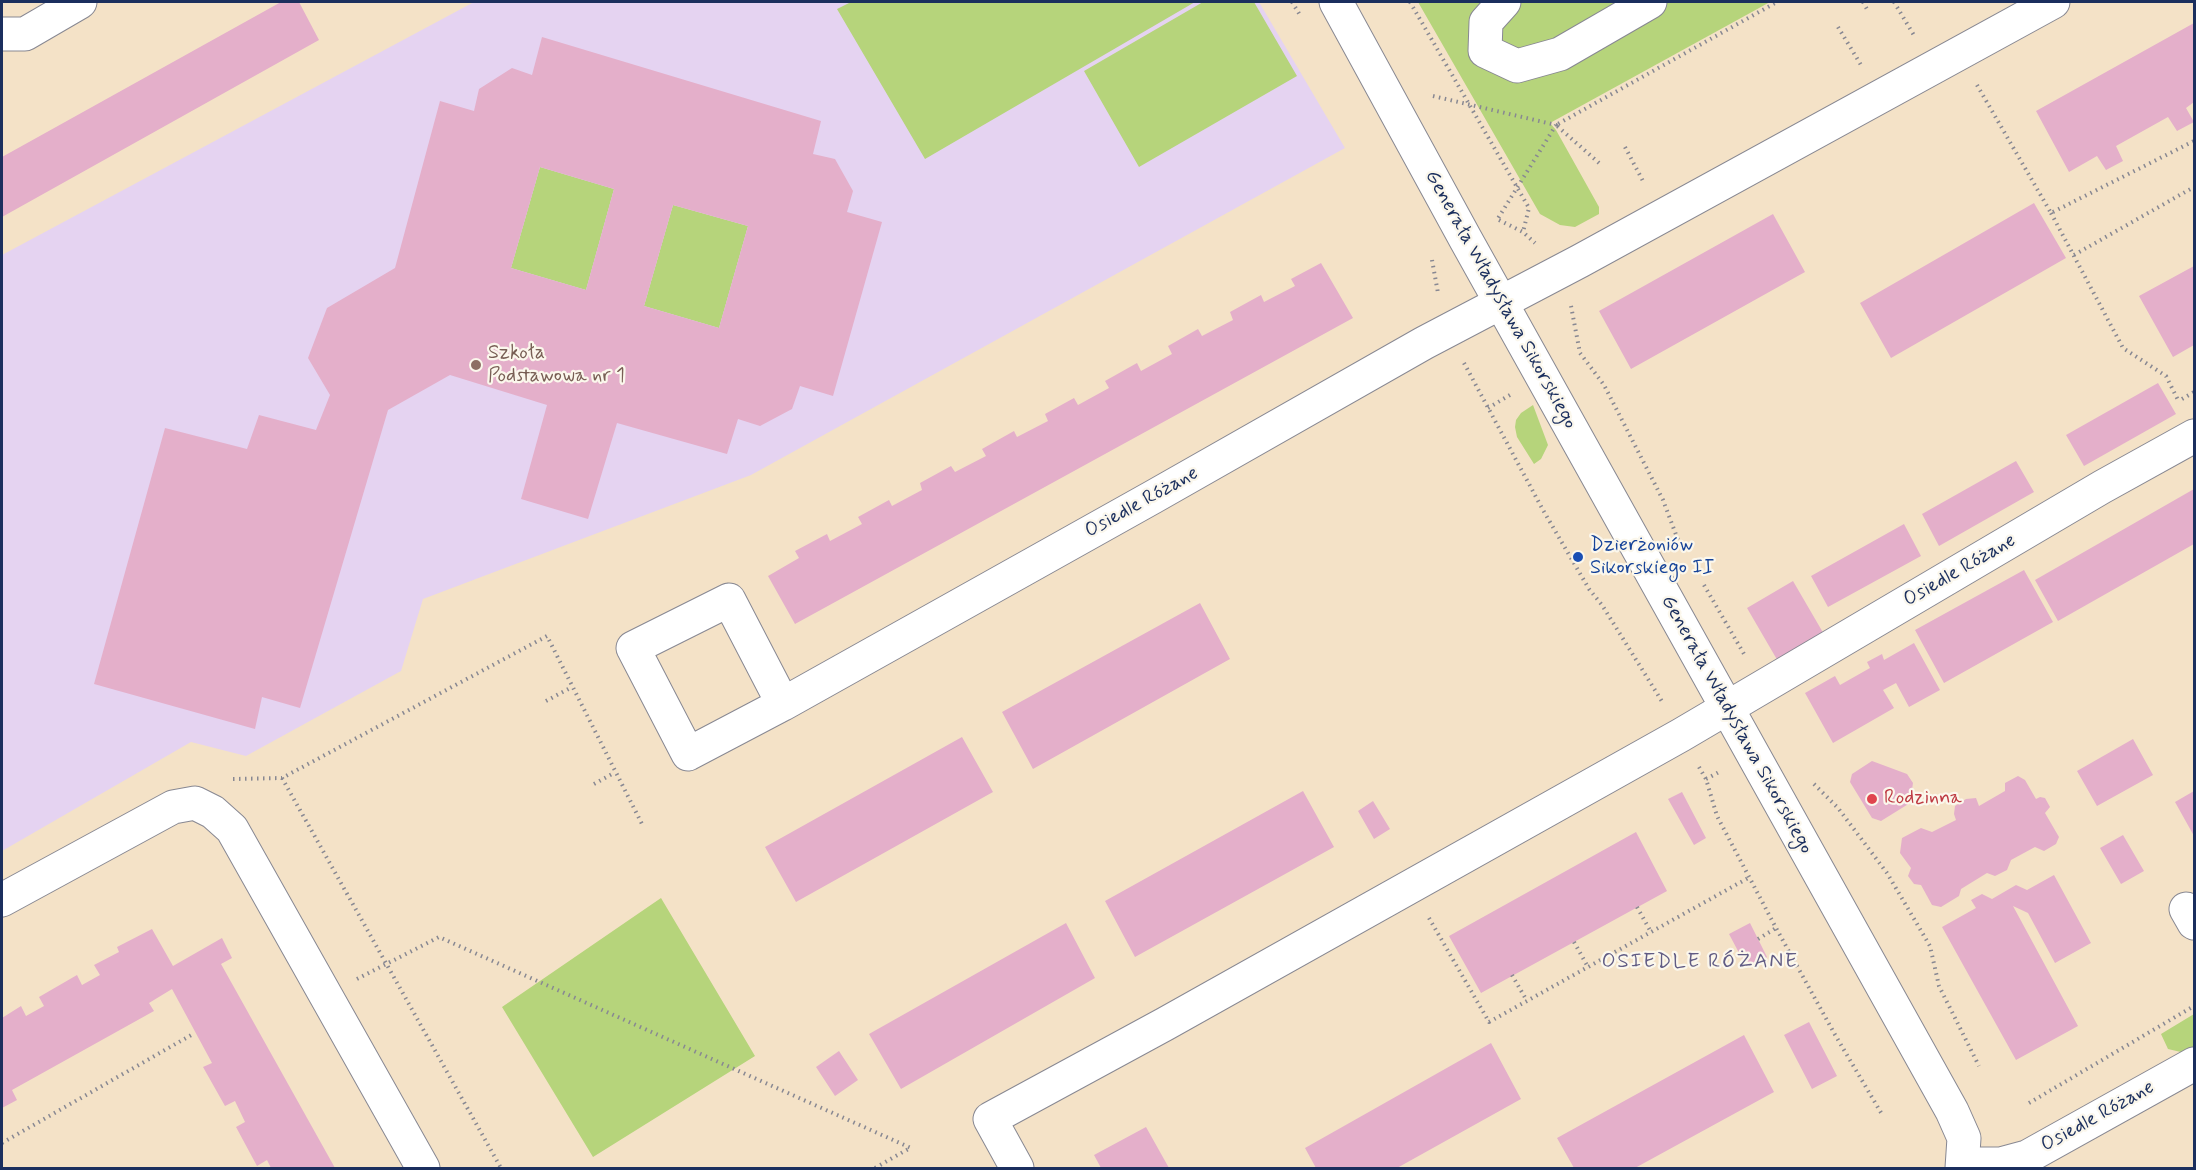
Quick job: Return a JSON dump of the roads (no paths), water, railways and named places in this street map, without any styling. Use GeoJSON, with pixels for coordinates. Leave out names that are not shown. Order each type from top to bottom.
{"type":"FeatureCollection","features":[{"type":"Feature","properties":{"kind":"street"},"geometry":{"type":"LineString","coordinates":[[2,34],[25,34],[80,2]]}},
{"type":"Feature","properties":{"kind":"street","name":"Generała Władysława Sikorskiego"},"geometry":{"type":"LineString","coordinates":[[1336,2],[1501,303],[1952,1111],[1964,1138],[1963,1166]]}},
{"type":"Feature","properties":{"kind":"street"},"geometry":{"type":"LineString","coordinates":[[1503,2],[1486,22],[1485,51],[1517,66],[1560,54],[1650,2]]}},
{"type":"Feature","properties":{"kind":"street","name":"Osiedle Różane"},"geometry":{"type":"LineString","coordinates":[[783,704],[729,600],[633,648],[688,754],[783,704],[1424,343],[2053,2]]}},
{"type":"Feature","properties":{"kind":"street","name":"Osiedle Różane"},"geometry":{"type":"LineString","coordinates":[[1017,1168],[990,1119],[1165,1024],[1727,708],[2102,487],[2189,424]]}},
{"type":"Feature","properties":{"kind":"street"},"geometry":{"type":"LineString","coordinates":[[2,900],[173,807],[195,803],[213,812],[232,829],[423,1168]]}},
{"type":"Feature","properties":{"kind":"street","name":"Osiedle Różane"},"geometry":{"type":"LineString","coordinates":[[1963,1166],[2001,1164],[2027,1157],[2194,1064]]}},
{"type":"Feature","properties":{"kind":"place","name":"Szkoła Podstawowa nr 1"},"geometry":{"type":"Point","coordinates":[476,365]}},
{"type":"Feature","properties":{"kind":"place","name":"Dzierżoniów Sikorskiego II"},"geometry":{"type":"Point","coordinates":[1578,557]}},
{"type":"Feature","properties":{"kind":"place","name":"Rodzinna"},"geometry":{"type":"Point","coordinates":[1872,799]}},
{"type":"Feature","properties":{"kind":"district","name":"OSIEDLE RÓŻANE"},"geometry":{"type":"Point","coordinates":[1700,963]}}]}
